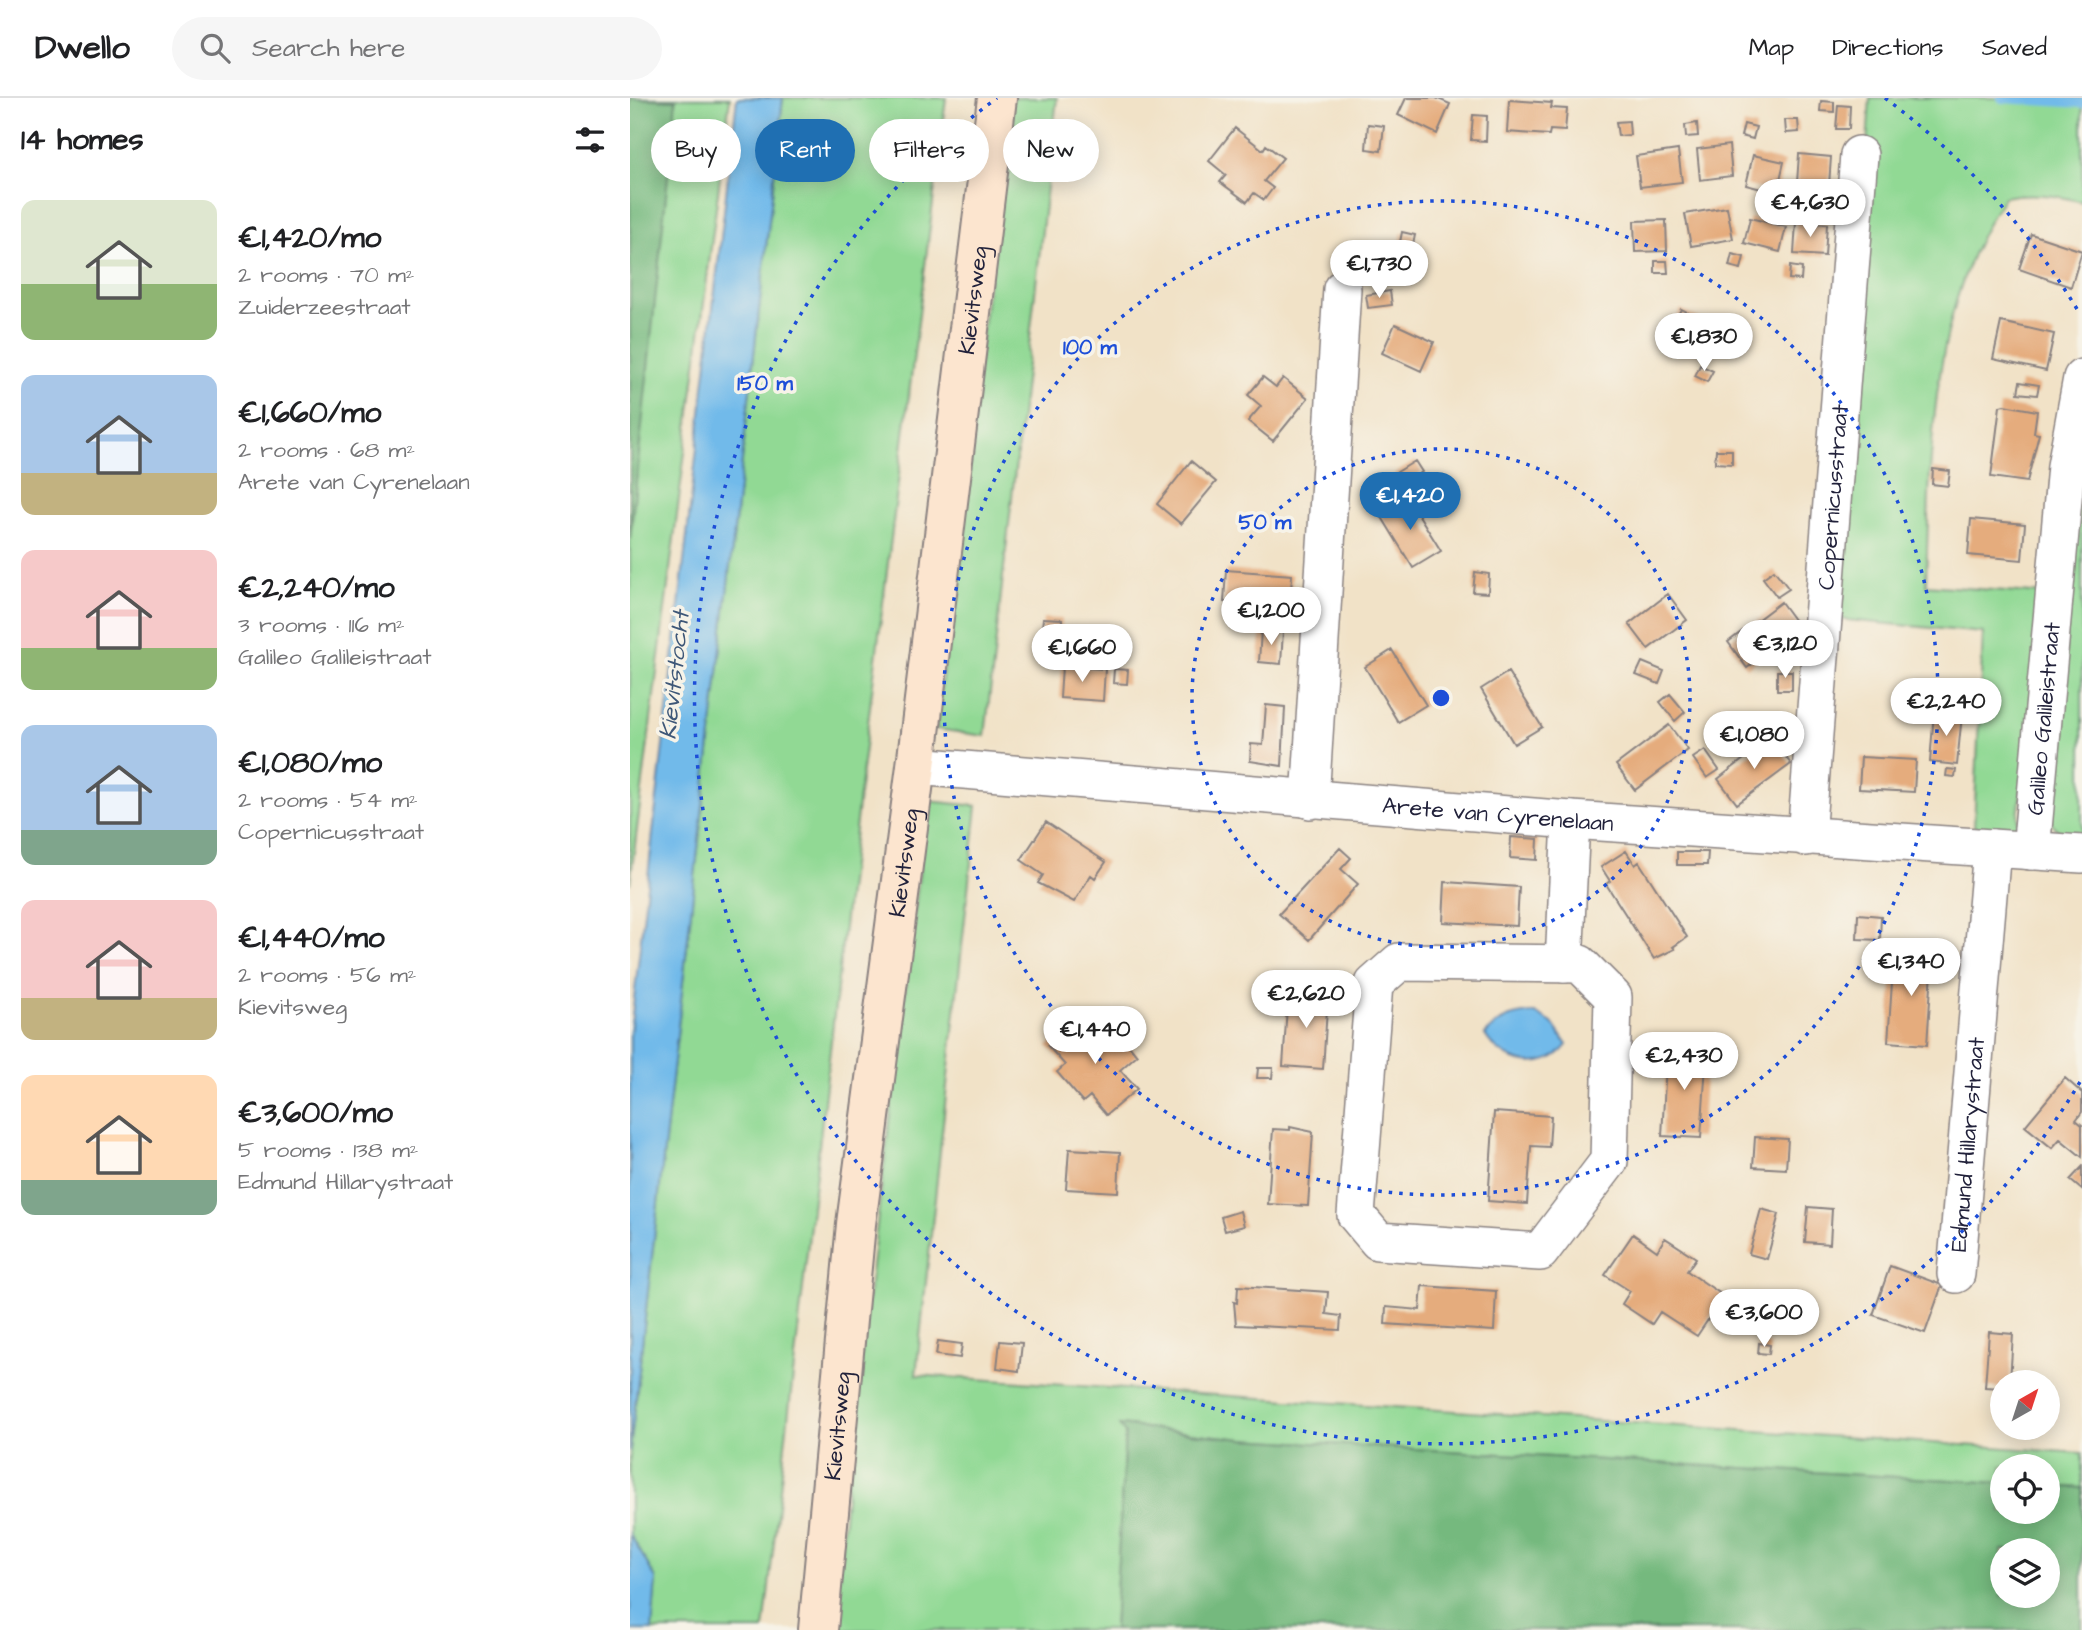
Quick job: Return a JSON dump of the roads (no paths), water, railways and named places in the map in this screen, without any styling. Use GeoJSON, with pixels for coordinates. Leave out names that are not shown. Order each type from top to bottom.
{"type":"FeatureCollection","features":[{"type":"Feature","properties":{"kind":"street","name":"Kievitsweg"},"geometry":{"type":"LineString","coordinates":[[818,1630],[856,1224],[916,765],[997,98]]}},
{"type":"Feature","properties":{"kind":"street","name":"Copernicusstraat"},"geometry":{"type":"LineString","coordinates":[[1806,837],[1859,155]]}},
{"type":"Feature","properties":{"kind":"street"},"geometry":{"type":"LineString","coordinates":[[1310,800],[1342,289]]}},
{"type":"Feature","properties":{"kind":"street","name":"Galileo Galileistraat"},"geometry":{"type":"LineString","coordinates":[[2031,851],[2066,466],[2082,378]]}},
{"type":"Feature","properties":{"kind":"street","name":"Arete van Cyrenelaan"},"geometry":{"type":"LineString","coordinates":[[916,765],[1571,820],[2082,854]]}},
{"type":"Feature","properties":{"kind":"street"},"geometry":{"type":"LineString","coordinates":[[1564,964],[1571,820]]}},
{"type":"Feature","properties":{"kind":"street","name":"Edmund Hillarystraat"},"geometry":{"type":"LineString","coordinates":[[1956,1273],[1992,848]]}},
{"type":"Feature","properties":{"kind":"street"},"geometry":{"type":"LineString","coordinates":[[1399,962],[1564,964],[1580,964],[1613,997],[1609,1161],[1539,1252],[1378,1241],[1356,1215],[1374,984],[1399,962]]}},
{"type":"Feature","properties":{"kind":"water","name":"Kievitstocht"},"geometry":{"type":"Polygon","coordinates":[[[737,98],[783,98],[781,119],[755,119],[755,182],[774,182],[630,1451],[630,1034],[727,182],[741,182],[741,119],[735,119],[737,98]]]}},
{"type":"Feature","properties":{"kind":"water"},"geometry":{"type":"Polygon","coordinates":[[[1535,1013],[1552,1023],[1567,1045],[1547,1060],[1536,1063],[1513,1059],[1502,1053],[1485,1035],[1507,1018],[1535,1013]]]}},
{"type":"Feature","properties":{"kind":"water"},"geometry":{"type":"Polygon","coordinates":[[[630,1534],[656,1579],[652,1630],[630,1630],[630,1534]]]}},
{"type":"Feature","properties":{"kind":"waterway"},"geometry":{"type":"LineString","coordinates":[[2002,98],[2082,103]]}}]}
